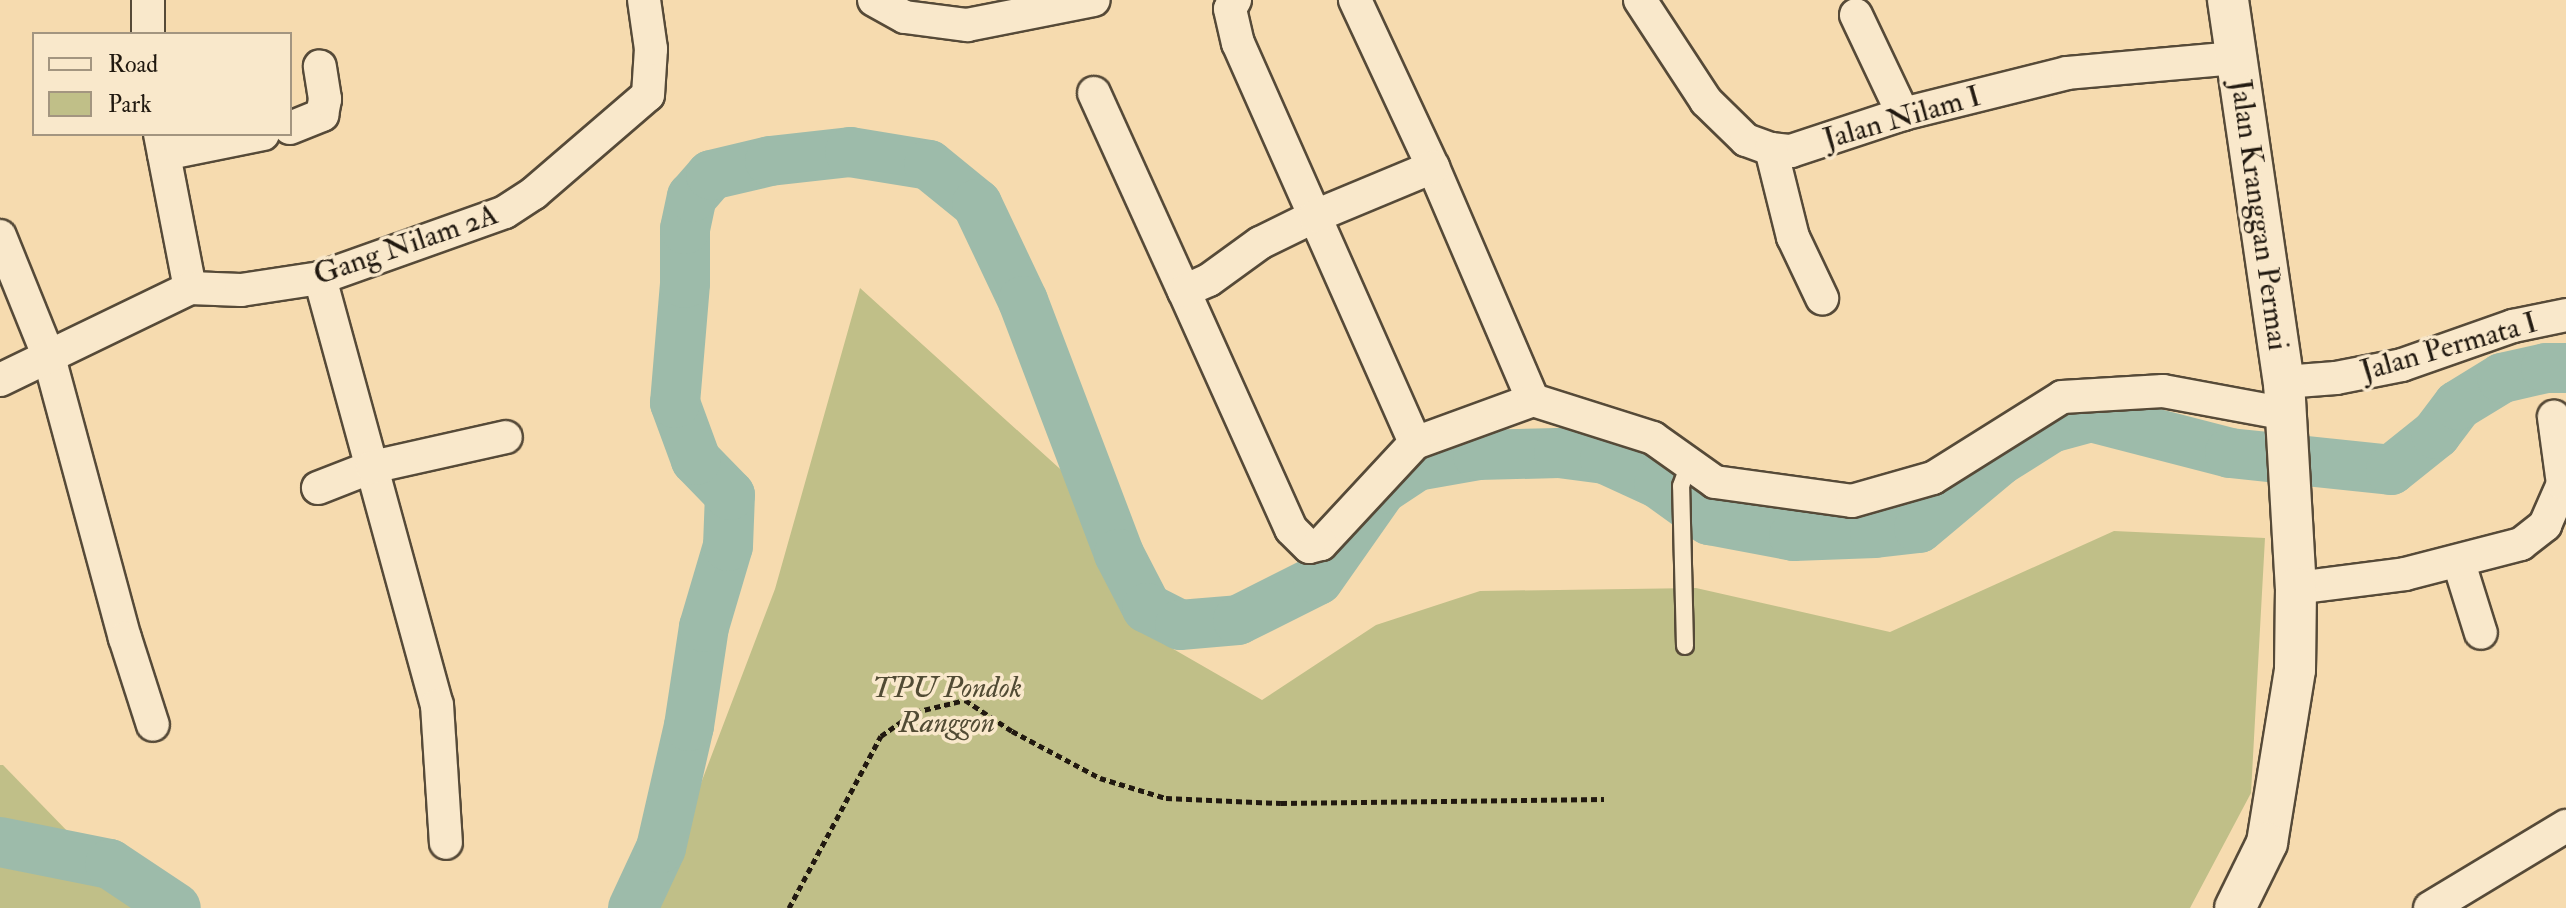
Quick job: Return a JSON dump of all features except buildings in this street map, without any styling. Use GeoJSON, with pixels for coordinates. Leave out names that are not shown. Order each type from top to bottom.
{"type":"FeatureCollection","features":[{"type":"Feature","properties":{"kind":"street"},"geometry":{"type":"LineString","coordinates":[[148,0],[148,32]]}},
{"type":"Feature","properties":{"kind":"street","name":"Gang Nilam 2A"},"geometry":{"type":"LineString","coordinates":[[0,380],[190,288],[241,290],[320,278],[505,212],[534,193],[643,102],[651,83],[644,0]]}},
{"type":"Feature","properties":{"kind":"street"},"geometry":{"type":"LineString","coordinates":[[874,0],[905,17],[967,25],[1094,0]]}},
{"type":"Feature","properties":{"kind":"street"},"geometry":{"type":"LineString","coordinates":[[1235,0],[1230,9],[1238,43],[1415,443]]}},
{"type":"Feature","properties":{"kind":"street"},"geometry":{"type":"LineString","coordinates":[[1094,93],[1291,529],[1309,547],[1321,544],[1415,443],[1533,400],[1433,167],[1355,0]]}},
{"type":"Feature","properties":{"kind":"street"},"geometry":{"type":"LineString","coordinates":[[1640,0],[1706,101],[1746,140],[1771,149],[1793,237],[1822,298]]}},
{"type":"Feature","properties":{"kind":"street","name":"Jalan Kranggan Permai"},"geometry":{"type":"LineString","coordinates":[[2228,0],[2287,408],[2296,588],[2295,670],[2267,843],[2235,908]]}},
{"type":"Feature","properties":{"kind":"street"},"geometry":{"type":"LineString","coordinates":[[1856,15],[1903,114]]}},
{"type":"Feature","properties":{"kind":"street","name":"Jalan Nilam I"},"geometry":{"type":"LineString","coordinates":[[1771,149],[1791,151],[1903,114],[2067,73],[2236,58]]}},
{"type":"Feature","properties":{"kind":"street"},"geometry":{"type":"LineString","coordinates":[[292,127],[322,115],[325,99],[320,66]]}},
{"type":"Feature","properties":{"kind":"street"},"geometry":{"type":"LineString","coordinates":[[190,288],[162,144],[243,136]]}},
{"type":"Feature","properties":{"kind":"street"},"geometry":{"type":"LineString","coordinates":[[1184,291],[1209,280],[1260,243],[1315,216],[1433,167]]}},
{"type":"Feature","properties":{"kind":"street"},"geometry":{"type":"LineString","coordinates":[[0,236],[49,357],[125,638],[153,725]]}},
{"type":"Feature","properties":{"kind":"street"},"geometry":{"type":"LineString","coordinates":[[320,278],[437,705],[446,843]]}},
{"type":"Feature","properties":{"kind":"street","name":"Jalan Permata I"},"geometry":{"type":"LineString","coordinates":[[1533,400],[1653,438],[1685,473],[1715,482],[1852,501],[1933,478],[2062,397],[2163,391],[2287,408],[2336,378],[2402,365],[2513,326],[2566,315]]}},
{"type":"Feature","properties":{"kind":"street"},"geometry":{"type":"LineString","coordinates":[[2296,588],[2405,574],[2459,563],[2521,544],[2545,525],[2563,484],[2554,417]]}},
{"type":"Feature","properties":{"kind":"street"},"geometry":{"type":"LineString","coordinates":[[318,488],[372,467],[506,437]]}},
{"type":"Feature","properties":{"kind":"street"},"geometry":{"type":"LineString","coordinates":[[2459,563],[2481,633]]}},
{"type":"Feature","properties":{"kind":"street"},"geometry":{"type":"LineString","coordinates":[[2430,908],[2566,826]]}},
{"type":"Feature","properties":{"kind":"lane"},"geometry":{"type":"LineString","coordinates":[[1685,473],[1681,529],[1685,646]]}},
{"type":"Feature","properties":{"kind":"path"},"geometry":{"type":"LineString","coordinates":[[789,908],[881,736],[915,712],[965,700],[1012,731],[1100,778],[1166,798],[1281,803],[1604,799]]}},
{"type":"Feature","properties":{"kind":"green space","name":"TPU Pondok Ranggon"},"geometry":{"type":"Polygon","coordinates":[[[860,288],[1069,477],[1135,627],[1262,700],[1376,625],[1480,591],[1696,588],[1890,632],[2114,531],[2265,538],[2251,793],[2190,908],[658,908],[682,833],[775,589],[860,288]]]}},
{"type":"Feature","properties":{"kind":"green space"},"geometry":{"type":"Polygon","coordinates":[[[0,765],[3,765],[142,908],[0,908],[0,765]]]}},
{"type":"Feature","properties":{"kind":"waterway"},"geometry":{"type":"LineString","coordinates":[[633,908],[661,848],[689,726],[704,627],[728,546],[730,495],[696,460],[675,403],[685,283],[685,229],[692,197],[711,175],[770,161],[850,152],[929,165],[977,204],[1023,301],[1119,554],[1147,608],[1180,625],[1238,620],[1318,580],[1382,489],[1417,466],[1478,455],[1559,453],[1605,459],[1659,484],[1709,520],[1794,536],[1875,533],[1919,528],[1999,461],[2051,428],[2091,417],[2230,453],[2391,470],[2436,434],[2458,405],[2502,378],[2546,368],[2566,368]]}},
{"type":"Feature","properties":{"kind":"waterway"},"geometry":{"type":"LineString","coordinates":[[0,842],[110,864],[176,908]]}}]}
